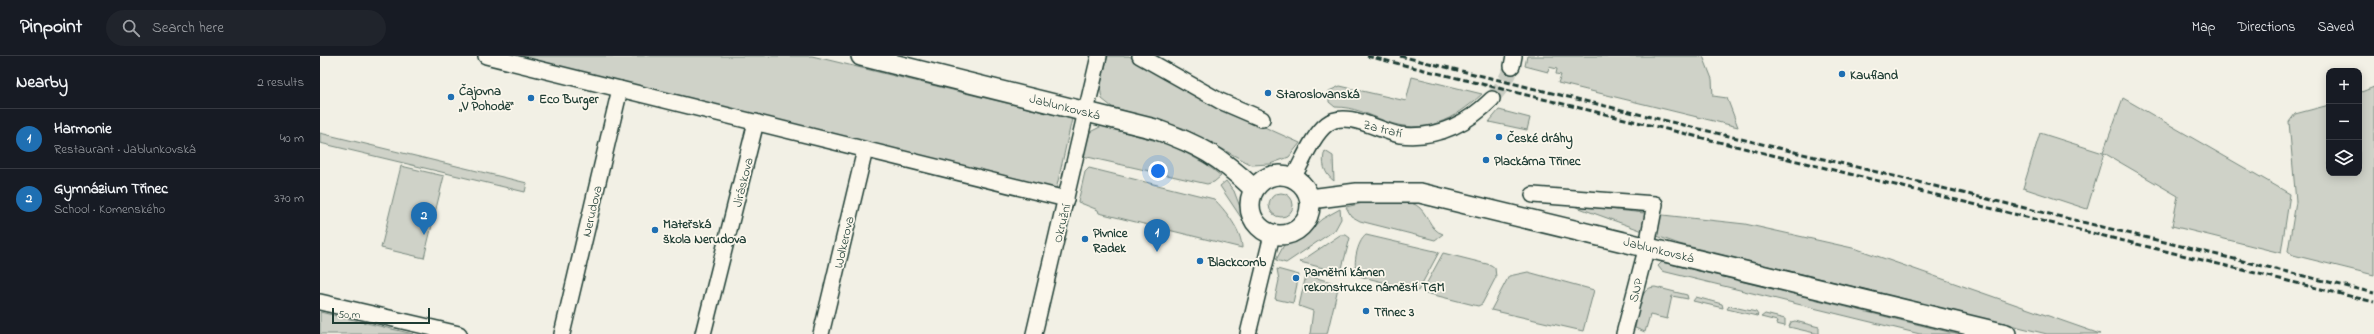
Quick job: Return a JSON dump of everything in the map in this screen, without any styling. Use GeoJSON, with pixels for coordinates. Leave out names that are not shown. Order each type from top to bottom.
{"type":"FeatureCollection","features":[{"type":"Feature","properties":{"kind":"main road","name":"Jablunkovská"},"geometry":{"type":"LineString","coordinates":[[860,56],[1155,129],[1192,142],[1215,155],[1254,188]]}},
{"type":"Feature","properties":{"kind":"main road"},"geometry":{"type":"LineString","coordinates":[[1276,175],[1293,178],[1301,183],[1310,199],[1307,219],[1301,227],[1283,236],[1263,232],[1251,217],[1249,207],[1254,188],[1260,182],[1276,175]]}},
{"type":"Feature","properties":{"kind":"main road","name":"Jablunkovská"},"geometry":{"type":"LineString","coordinates":[[1310,199],[1379,191],[1420,193],[1647,246],[2006,334]]}},
{"type":"Feature","properties":{"kind":"street"},"geometry":{"type":"LineString","coordinates":[[486,56],[1066,199]]}},
{"type":"Feature","properties":{"kind":"street","name":"Okružní"},"geometry":{"type":"LineString","coordinates":[[1034,334],[1099,56]]}},
{"type":"Feature","properties":{"kind":"street"},"geometry":{"type":"LineString","coordinates":[[1140,56],[1220,100],[1262,119]]}},
{"type":"Feature","properties":{"kind":"street","name":"Nerudova"},"geometry":{"type":"LineString","coordinates":[[562,334],[620,89]]}},
{"type":"Feature","properties":{"kind":"street","name":"Za tratí"},"geometry":{"type":"LineString","coordinates":[[1293,178],[1316,138],[1328,123],[1345,119],[1399,134],[1423,136],[1450,130],[1476,115],[1492,99]]}},
{"type":"Feature","properties":{"kind":"street","name":"Jiráskova"},"geometry":{"type":"LineString","coordinates":[[703,334],[756,122]]}},
{"type":"Feature","properties":{"kind":"street","name":"Wolkerova"},"geometry":{"type":"LineString","coordinates":[[821,334],[865,150]]}},
{"type":"Feature","properties":{"kind":"street","name":"SNP"},"geometry":{"type":"LineString","coordinates":[[1533,195],[1655,204],[1647,246],[1624,334]]}},
{"type":"Feature","properties":{"kind":"street"},"geometry":{"type":"LineString","coordinates":[[1248,334],[1272,235]]}},
{"type":"Feature","properties":{"kind":"street"},"geometry":{"type":"LineString","coordinates":[[320,302],[440,332],[459,334]]}},
{"type":"Feature","properties":{"kind":"shaded area"},"geometry":{"type":"Polygon","coordinates":[[[515,56],[812,56],[1072,119],[1056,190],[515,56]]]}},
{"type":"Feature","properties":{"kind":"shaded area"},"geometry":{"type":"Polygon","coordinates":[[[1108,56],[1129,56],[1231,112],[1300,143],[1289,157],[1270,164],[1252,165],[1183,128],[1112,107],[1102,99],[1100,87],[1108,56]]]}},
{"type":"Feature","properties":{"kind":"shaded area"},"geometry":{"type":"Polygon","coordinates":[[[1527,56],[1703,56],[1712,79],[1713,96],[1727,98],[1738,127],[1558,83],[1561,75],[1556,74],[1557,69],[1549,67],[1548,72],[1525,66],[1527,56]]]}},
{"type":"Feature","properties":{"kind":"shaded area"},"geometry":{"type":"Polygon","coordinates":[[[1412,77],[1482,94],[1461,111],[1449,118],[1438,123],[1413,127],[1385,121],[1366,113],[1342,107],[1335,107],[1329,102],[1329,91],[1340,86],[1406,101],[1412,77]]]}},
{"type":"Feature","properties":{"kind":"shaded area"},"geometry":{"type":"Polygon","coordinates":[[[2374,87],[2374,275],[2293,255],[2288,251],[2296,202],[2289,122],[2295,114],[2326,106],[2326,176],[2362,176],[2362,92],[2374,87]]]}},
{"type":"Feature","properties":{"kind":"shaded area"},"geometry":{"type":"Polygon","coordinates":[[[2123,98],[2290,194],[2281,253],[2172,226],[2178,196],[2104,153],[2087,209],[2023,188],[2040,133],[2103,153],[2123,98]]]}},
{"type":"Feature","properties":{"kind":"shaded area"},"geometry":{"type":"Polygon","coordinates":[[[1499,110],[1530,118],[1527,130],[1489,122],[1499,110]]]}},
{"type":"Feature","properties":{"kind":"shaded area"},"geometry":{"type":"Polygon","coordinates":[[[1102,126],[1171,145],[1206,164],[1221,176],[1214,182],[1207,184],[1083,156],[1090,132],[1102,126]]]}},
{"type":"Feature","properties":{"kind":"shaded area"},"geometry":{"type":"Polygon","coordinates":[[[320,133],[527,183],[525,192],[320,143],[320,133]]]}},
{"type":"Feature","properties":{"kind":"shaded area"},"geometry":{"type":"Polygon","coordinates":[[[1325,151],[1333,156],[1334,181],[1324,168],[1323,159],[1325,151]]]}},
{"type":"Feature","properties":{"kind":"shaded area"},"geometry":{"type":"Polygon","coordinates":[[[401,166],[444,176],[424,258],[381,248],[401,166]]]}},
{"type":"Feature","properties":{"kind":"shaded area"},"geometry":{"type":"Polygon","coordinates":[[[1089,168],[1214,199],[1228,215],[1236,228],[1242,248],[1099,213],[1098,210],[1078,202],[1085,172],[1089,168]]]}},
{"type":"Feature","properties":{"kind":"shaded area"},"geometry":{"type":"Polygon","coordinates":[[[1226,181],[1234,191],[1248,228],[1220,186],[1226,181]]]}},
{"type":"Feature","properties":{"kind":"shaded area"},"geometry":{"type":"Polygon","coordinates":[[[1281,193],[1289,197],[1293,205],[1289,213],[1281,217],[1273,213],[1269,205],[1273,197],[1281,193]]]}},
{"type":"Feature","properties":{"kind":"shaded area"},"geometry":{"type":"Polygon","coordinates":[[[1399,201],[1416,205],[1423,212],[1431,225],[1438,232],[1443,234],[1435,240],[1360,221],[1351,216],[1346,207],[1367,202],[1399,201]]]}},
{"type":"Feature","properties":{"kind":"shaded area"},"geometry":{"type":"Polygon","coordinates":[[[1571,205],[1745,224],[1857,249],[2100,334],[2047,334],[1679,244],[1571,205]]]}},
{"type":"Feature","properties":{"kind":"shaded area"},"geometry":{"type":"Polygon","coordinates":[[[1340,209],[1341,219],[1335,230],[1286,263],[1276,260],[1284,245],[1302,237],[1322,219],[1340,209]]]}},
{"type":"Feature","properties":{"kind":"shaded area"},"geometry":{"type":"Polygon","coordinates":[[[1340,235],[1346,235],[1350,238],[1342,268],[1335,271],[1300,262],[1340,235]]]}},
{"type":"Feature","properties":{"kind":"shaded area"},"geometry":{"type":"Polygon","coordinates":[[[1366,235],[1439,252],[1418,291],[1359,276],[1355,267],[1356,255],[1360,243],[1366,235]]]}},
{"type":"Feature","properties":{"kind":"shaded area"},"geometry":{"type":"Polygon","coordinates":[[[1443,253],[1491,265],[1495,268],[1496,277],[1482,304],[1478,306],[1422,292],[1443,253]]]}},
{"type":"Feature","properties":{"kind":"shaded area"},"geometry":{"type":"Polygon","coordinates":[[[1662,262],[1957,334],[1920,334],[1662,271],[1658,266],[1662,262]]]}},
{"type":"Feature","properties":{"kind":"shaded area"},"geometry":{"type":"Polygon","coordinates":[[[1277,269],[1299,275],[1293,303],[1275,299],[1279,280],[1277,269]]]}},
{"type":"Feature","properties":{"kind":"shaded area"},"geometry":{"type":"Polygon","coordinates":[[[1528,272],[1594,290],[1583,331],[1491,310],[1509,276],[1528,272]]]}},
{"type":"Feature","properties":{"kind":"shaded area"},"geometry":{"type":"Polygon","coordinates":[[[1306,275],[1331,282],[1338,288],[1327,334],[1310,334],[1313,311],[1299,306],[1306,275]]]}},
{"type":"Feature","properties":{"kind":"shaded area"},"geometry":{"type":"Polygon","coordinates":[[[1655,287],[1687,295],[1688,299],[1672,296],[1667,319],[1650,315],[1645,332],[1635,328],[1638,310],[1645,292],[1649,288],[1655,287]]]}},
{"type":"Feature","properties":{"kind":"shaded area"},"geometry":{"type":"Polygon","coordinates":[[[1696,297],[1722,304],[1723,308],[1693,301],[1696,297]]]}},
{"type":"Feature","properties":{"kind":"shaded area"},"geometry":{"type":"Polygon","coordinates":[[[1729,306],[1756,312],[1758,315],[1727,309],[1729,306]]]}},
{"type":"Feature","properties":{"kind":"shaded area"},"geometry":{"type":"Polygon","coordinates":[[[320,312],[413,334],[320,334],[320,312]]]}},
{"type":"Feature","properties":{"kind":"shaded area"},"geometry":{"type":"Polygon","coordinates":[[[1765,314],[1785,319],[1785,326],[1776,324],[1777,321],[1761,317],[1765,314]]]}},
{"type":"Feature","properties":{"kind":"shaded area"},"geometry":{"type":"Polygon","coordinates":[[[1795,321],[1819,327],[1819,334],[1789,327],[1791,322],[1795,321]]]}},
{"type":"Feature","properties":{"kind":"tunnel"},"geometry":{"type":"LineString","coordinates":[[1492,99],[1503,85],[1512,66]]}},
{"type":"Feature","properties":{"kind":"railway"},"geometry":{"type":"LineString","coordinates":[[1367,56],[2374,302]]}},
{"type":"Feature","properties":{"kind":"railway"},"geometry":{"type":"LineString","coordinates":[[1400,56],[2374,293]]}},
{"type":"Feature","properties":{"kind":"place","name":"Kaufland"},"geometry":{"type":"Point","coordinates":[1842,74]}},
{"type":"Feature","properties":{"kind":"place","name":"Staroslovanská"},"geometry":{"type":"Point","coordinates":[1268,93]}},
{"type":"Feature","properties":{"kind":"place","name":"Čajovna „V Pohodě“"},"geometry":{"type":"Point","coordinates":[451,97]}},
{"type":"Feature","properties":{"kind":"place","name":"Eco Burger"},"geometry":{"type":"Point","coordinates":[531,98]}},
{"type":"Feature","properties":{"kind":"place","name":"České dráhy"},"geometry":{"type":"Point","coordinates":[1499,137]}},
{"type":"Feature","properties":{"kind":"place","name":"Plackárna Třinec"},"geometry":{"type":"Point","coordinates":[1486,160]}},
{"type":"Feature","properties":{"kind":"place","name":"Mateřská škola Nerudova"},"geometry":{"type":"Point","coordinates":[655,230]}},
{"type":"Feature","properties":{"kind":"place","name":"Gymnázium Třinec"},"geometry":{"type":"Point","coordinates":[424,235]}},
{"type":"Feature","properties":{"kind":"place","name":"Pivnice Radek"},"geometry":{"type":"Point","coordinates":[1085,239]}},
{"type":"Feature","properties":{"kind":"place","name":"Harmonie"},"geometry":{"type":"Point","coordinates":[1157,252]}},
{"type":"Feature","properties":{"kind":"place","name":"Blackcomb"},"geometry":{"type":"Point","coordinates":[1200,261]}},
{"type":"Feature","properties":{"kind":"place","name":"Pamětní kámen rekonstrukce náměstí TGM"},"geometry":{"type":"Point","coordinates":[1296,278]}},
{"type":"Feature","properties":{"kind":"place","name":"Třinec 3"},"geometry":{"type":"Point","coordinates":[1366,311]}}]}
